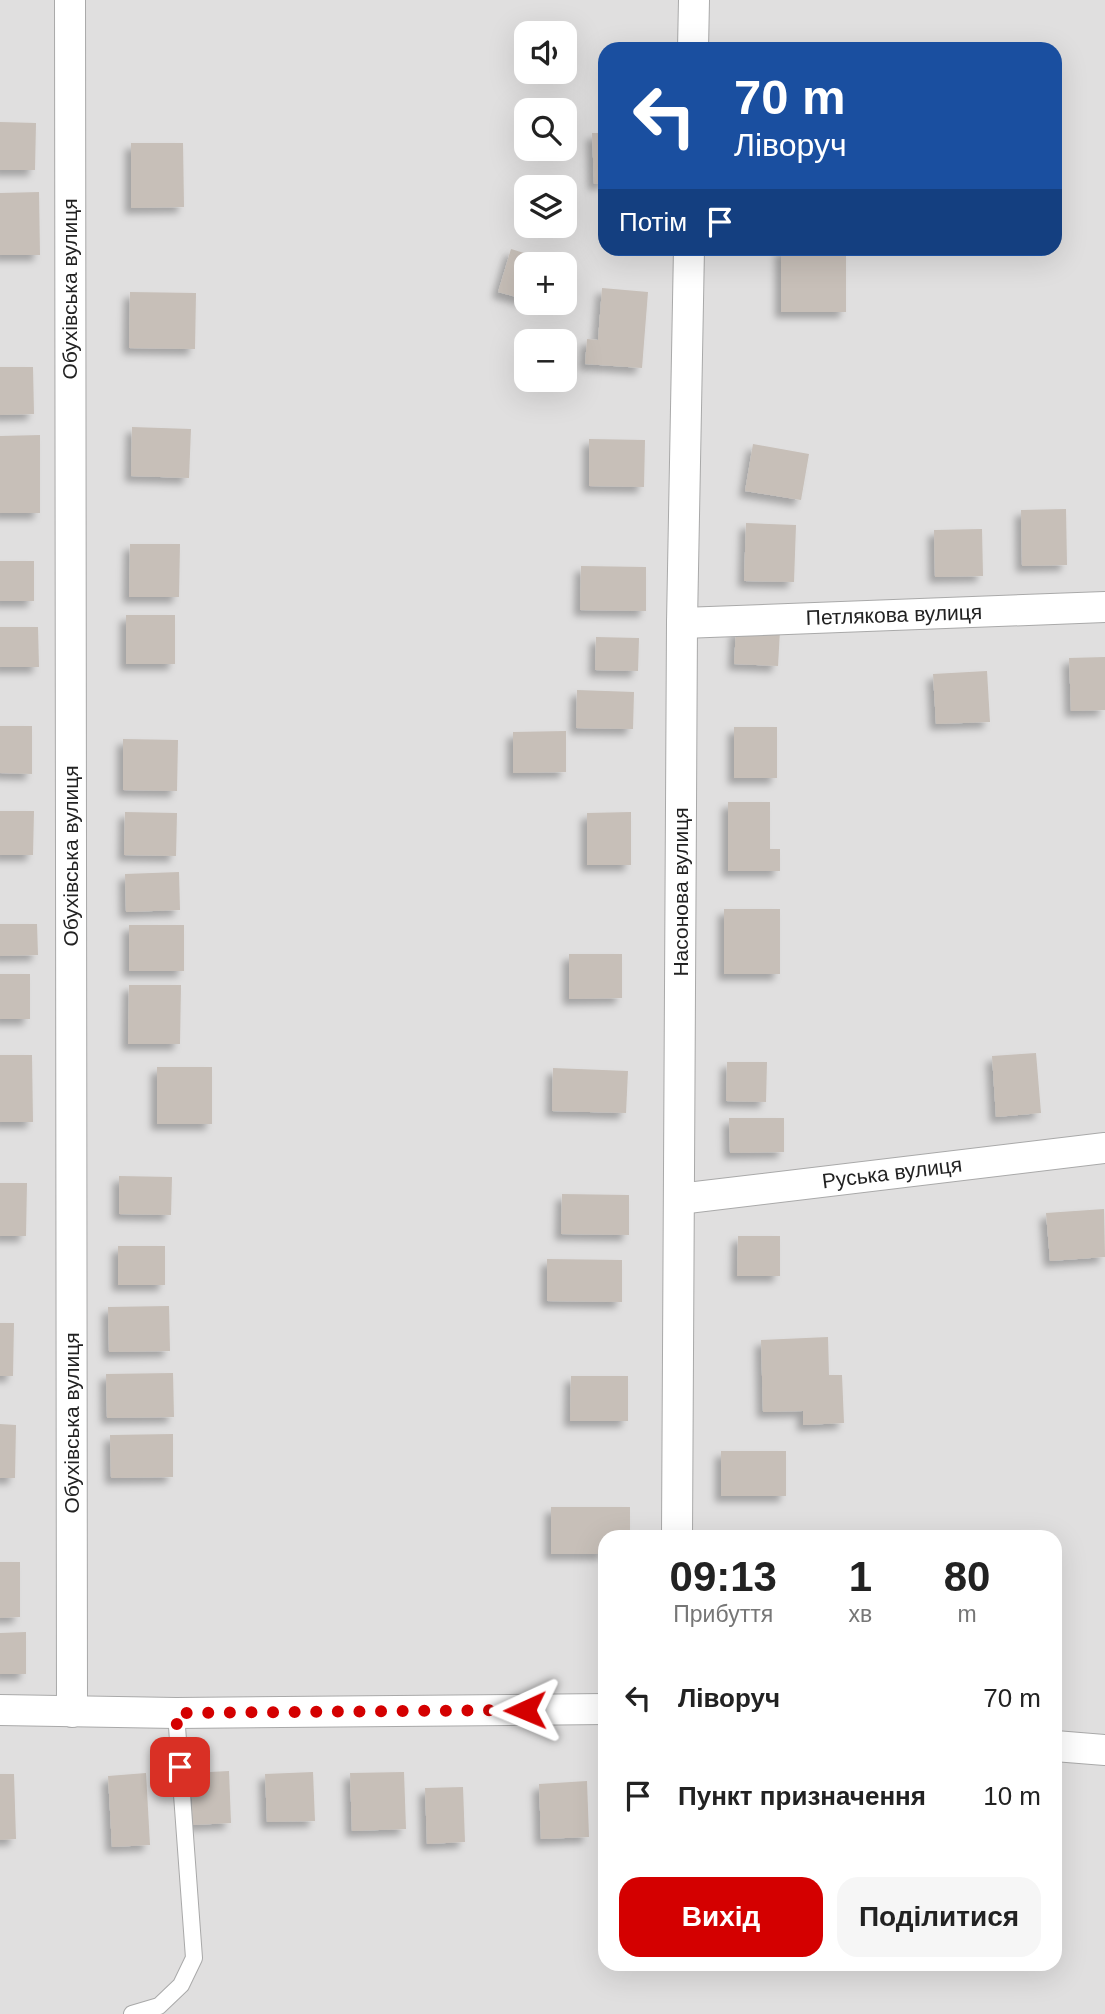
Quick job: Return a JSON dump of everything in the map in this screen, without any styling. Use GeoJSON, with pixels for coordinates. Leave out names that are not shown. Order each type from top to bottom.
{"type":"FeatureCollection","features":[{"type":"Feature","properties":{"kind":"street","name":"Обухівська вулиця"},"geometry":{"type":"LineString","coordinates":[[70,0],[72,1712]]}},
{"type":"Feature","properties":{"kind":"street"},"geometry":{"type":"LineString","coordinates":[[693,42],[694,0]]}},
{"type":"Feature","properties":{"kind":"street","name":"Насонова вулиця"},"geometry":{"type":"LineString","coordinates":[[677,1530],[682,623],[689,256]]}},
{"type":"Feature","properties":{"kind":"street","name":"Петлякова вулиця"},"geometry":{"type":"LineString","coordinates":[[682,623],[1105,607]]}},
{"type":"Feature","properties":{"kind":"street","name":"Руська вулиця"},"geometry":{"type":"LineString","coordinates":[[678,1199],[1105,1148]]}},
{"type":"Feature","properties":{"kind":"street"},"geometry":{"type":"LineString","coordinates":[[0,1710],[176,1713],[598,1709]]}},
{"type":"Feature","properties":{"kind":"street"},"geometry":{"type":"LineString","coordinates":[[1062,1746],[1105,1750]]}},
{"type":"Feature","properties":{"kind":"lane"},"geometry":{"type":"LineString","coordinates":[[132,2014],[159,2006],[181,1985],[194,1958],[176,1713]]}},
{"type":"Feature","properties":{"kind":"shaded area"},"geometry":{"type":"Polygon","coordinates":[[[0,0],[1105,0],[1105,2014],[0,2014],[0,0]]]}},
{"type":"Feature","properties":{"kind":"building"},"geometry":{"type":"Polygon","coordinates":[[[0,122],[36,123],[35,170],[0,170],[0,122]]]}},
{"type":"Feature","properties":{"kind":"building"},"geometry":{"type":"Polygon","coordinates":[[[592,133],[598,133],[598,184],[594,184],[592,133]]]}},
{"type":"Feature","properties":{"kind":"building"},"geometry":{"type":"Polygon","coordinates":[[[131,143],[183,143],[184,207],[131,208],[131,143]]]}},
{"type":"Feature","properties":{"kind":"building"},"geometry":{"type":"Polygon","coordinates":[[[39,192],[40,255],[0,255],[0,193],[39,192]]]}},
{"type":"Feature","properties":{"kind":"building"},"geometry":{"type":"Polygon","coordinates":[[[511,249],[521,252],[514,252],[514,296],[498,292],[511,249]]]}},
{"type":"Feature","properties":{"kind":"building"},"geometry":{"type":"Polygon","coordinates":[[[781,256],[846,256],[846,312],[781,312],[781,256]]]}},
{"type":"Feature","properties":{"kind":"building"},"geometry":{"type":"Polygon","coordinates":[[[602,288],[648,292],[642,368],[585,364],[587,339],[598,340],[602,288]]]}},
{"type":"Feature","properties":{"kind":"building"},"geometry":{"type":"Polygon","coordinates":[[[130,292],[196,293],[195,349],[129,348],[130,292]]]}},
{"type":"Feature","properties":{"kind":"building"},"geometry":{"type":"Polygon","coordinates":[[[0,367],[33,367],[34,414],[0,415],[0,367]]]}},
{"type":"Feature","properties":{"kind":"building"},"geometry":{"type":"Polygon","coordinates":[[[132,427],[191,429],[189,478],[131,476],[132,427]]]}},
{"type":"Feature","properties":{"kind":"building"},"geometry":{"type":"Polygon","coordinates":[[[40,435],[40,513],[0,513],[0,436],[40,435]]]}},
{"type":"Feature","properties":{"kind":"building"},"geometry":{"type":"Polygon","coordinates":[[[589,439],[645,440],[644,487],[589,486],[589,439]]]}},
{"type":"Feature","properties":{"kind":"building"},"geometry":{"type":"Polygon","coordinates":[[[753,444],[809,454],[801,500],[745,491],[753,444]]]}},
{"type":"Feature","properties":{"kind":"building"},"geometry":{"type":"Polygon","coordinates":[[[1066,509],[1067,565],[1022,566],[1021,510],[1066,509]]]}},
{"type":"Feature","properties":{"kind":"building"},"geometry":{"type":"Polygon","coordinates":[[[746,523],[796,525],[794,582],[744,581],[746,523]]]}},
{"type":"Feature","properties":{"kind":"building"},"geometry":{"type":"Polygon","coordinates":[[[982,529],[983,576],[935,577],[934,530],[982,529]]]}},
{"type":"Feature","properties":{"kind":"building"},"geometry":{"type":"Polygon","coordinates":[[[130,544],[180,544],[179,597],[129,597],[130,544]]]}},
{"type":"Feature","properties":{"kind":"building"},"geometry":{"type":"Polygon","coordinates":[[[0,561],[34,561],[34,601],[0,601],[0,561]]]}},
{"type":"Feature","properties":{"kind":"building"},"geometry":{"type":"Polygon","coordinates":[[[581,566],[646,567],[646,611],[580,610],[581,566]]]}},
{"type":"Feature","properties":{"kind":"building"},"geometry":{"type":"Polygon","coordinates":[[[126,615],[175,615],[175,664],[126,664],[126,615]]]}},
{"type":"Feature","properties":{"kind":"building"},"geometry":{"type":"Polygon","coordinates":[[[0,627],[38,627],[39,667],[0,667],[0,627]]]}},
{"type":"Feature","properties":{"kind":"building"},"geometry":{"type":"Polygon","coordinates":[[[736,629],[780,630],[778,666],[734,664],[736,629]]]}},
{"type":"Feature","properties":{"kind":"building"},"geometry":{"type":"Polygon","coordinates":[[[596,637],[639,638],[638,671],[595,670],[596,637]]]}},
{"type":"Feature","properties":{"kind":"building"},"geometry":{"type":"Polygon","coordinates":[[[1105,657],[1105,710],[1071,711],[1069,658],[1105,657]]]}},
{"type":"Feature","properties":{"kind":"building"},"geometry":{"type":"Polygon","coordinates":[[[987,671],[990,722],[936,724],[933,674],[987,671]]]}},
{"type":"Feature","properties":{"kind":"building"},"geometry":{"type":"Polygon","coordinates":[[[577,690],[634,692],[633,729],[576,728],[577,690]]]}},
{"type":"Feature","properties":{"kind":"building"},"geometry":{"type":"Polygon","coordinates":[[[0,726],[32,726],[32,774],[0,773],[0,726]]]}},
{"type":"Feature","properties":{"kind":"building"},"geometry":{"type":"Polygon","coordinates":[[[734,727],[777,727],[777,778],[734,778],[734,727]]]}},
{"type":"Feature","properties":{"kind":"building"},"geometry":{"type":"Polygon","coordinates":[[[566,731],[566,772],[513,773],[513,732],[566,731]]]}},
{"type":"Feature","properties":{"kind":"building"},"geometry":{"type":"Polygon","coordinates":[[[123,739],[178,740],[177,791],[123,790],[123,739]]]}},
{"type":"Feature","properties":{"kind":"building"},"geometry":{"type":"Polygon","coordinates":[[[728,802],[770,802],[770,849],[780,849],[780,871],[728,871],[728,802]]]}},
{"type":"Feature","properties":{"kind":"building"},"geometry":{"type":"Polygon","coordinates":[[[0,811],[34,811],[33,855],[0,855],[0,811]]]}},
{"type":"Feature","properties":{"kind":"building"},"geometry":{"type":"Polygon","coordinates":[[[125,812],[177,813],[176,856],[124,855],[125,812]]]}},
{"type":"Feature","properties":{"kind":"building"},"geometry":{"type":"Polygon","coordinates":[[[631,812],[631,865],[587,865],[587,813],[631,812]]]}},
{"type":"Feature","properties":{"kind":"building"},"geometry":{"type":"Polygon","coordinates":[[[179,872],[180,910],[126,912],[125,874],[179,872]]]}},
{"type":"Feature","properties":{"kind":"building"},"geometry":{"type":"Polygon","coordinates":[[[724,909],[780,909],[780,974],[724,974],[724,909]]]}},
{"type":"Feature","properties":{"kind":"building"},"geometry":{"type":"Polygon","coordinates":[[[0,924],[37,924],[38,955],[0,956],[0,924]]]}},
{"type":"Feature","properties":{"kind":"building"},"geometry":{"type":"Polygon","coordinates":[[[129,925],[184,925],[184,971],[129,971],[129,925]]]}},
{"type":"Feature","properties":{"kind":"building"},"geometry":{"type":"Polygon","coordinates":[[[569,954],[622,954],[622,998],[569,999],[569,954]]]}},
{"type":"Feature","properties":{"kind":"building"},"geometry":{"type":"Polygon","coordinates":[[[0,974],[30,974],[30,1019],[0,1019],[0,974]]]}},
{"type":"Feature","properties":{"kind":"building"},"geometry":{"type":"Polygon","coordinates":[[[129,985],[181,985],[180,1044],[128,1044],[129,985]]]}},
{"type":"Feature","properties":{"kind":"building"},"geometry":{"type":"Polygon","coordinates":[[[1036,1053],[1041,1113],[996,1117],[992,1056],[1036,1053]]]}},
{"type":"Feature","properties":{"kind":"building"},"geometry":{"type":"Polygon","coordinates":[[[0,1055],[32,1055],[33,1122],[0,1122],[0,1055]]]}},
{"type":"Feature","properties":{"kind":"building"},"geometry":{"type":"Polygon","coordinates":[[[727,1062],[767,1062],[766,1102],[726,1101],[727,1062]]]}},
{"type":"Feature","properties":{"kind":"building"},"geometry":{"type":"Polygon","coordinates":[[[157,1067],[212,1067],[212,1124],[157,1124],[157,1067]]]}},
{"type":"Feature","properties":{"kind":"building"},"geometry":{"type":"Polygon","coordinates":[[[553,1068],[628,1071],[626,1113],[552,1111],[553,1068]]]}},
{"type":"Feature","properties":{"kind":"building"},"geometry":{"type":"Polygon","coordinates":[[[729,1118],[784,1118],[784,1152],[730,1153],[729,1118]]]}},
{"type":"Feature","properties":{"kind":"building"},"geometry":{"type":"Polygon","coordinates":[[[119,1176],[172,1177],[171,1215],[119,1214],[119,1176]]]}},
{"type":"Feature","properties":{"kind":"building"},"geometry":{"type":"Polygon","coordinates":[[[0,1183],[27,1183],[26,1236],[0,1236],[0,1183]]]}},
{"type":"Feature","properties":{"kind":"building"},"geometry":{"type":"Polygon","coordinates":[[[562,1194],[629,1195],[629,1235],[561,1234],[562,1194]]]}},
{"type":"Feature","properties":{"kind":"building"},"geometry":{"type":"Polygon","coordinates":[[[1104,1209],[1105,1257],[1050,1261],[1046,1213],[1104,1209]]]}},
{"type":"Feature","properties":{"kind":"building"},"geometry":{"type":"Polygon","coordinates":[[[738,1236],[780,1236],[780,1276],[737,1276],[738,1236]]]}},
{"type":"Feature","properties":{"kind":"building"},"geometry":{"type":"Polygon","coordinates":[[[118,1246],[165,1246],[165,1285],[118,1285],[118,1246]]]}},
{"type":"Feature","properties":{"kind":"building"},"geometry":{"type":"Polygon","coordinates":[[[547,1259],[622,1260],[622,1302],[547,1301],[547,1259]]]}},
{"type":"Feature","properties":{"kind":"building"},"geometry":{"type":"Polygon","coordinates":[[[169,1306],[170,1351],[109,1352],[108,1307],[169,1306]]]}},
{"type":"Feature","properties":{"kind":"building"},"geometry":{"type":"Polygon","coordinates":[[[0,1323],[14,1323],[13,1376],[0,1376],[0,1323]]]}},
{"type":"Feature","properties":{"kind":"building"},"geometry":{"type":"Polygon","coordinates":[[[828,1337],[829,1375],[842,1375],[844,1423],[803,1425],[803,1411],[763,1412],[761,1340],[828,1337]]]}},
{"type":"Feature","properties":{"kind":"building"},"geometry":{"type":"Polygon","coordinates":[[[173,1373],[174,1417],[107,1418],[106,1374],[173,1373]]]}},
{"type":"Feature","properties":{"kind":"building"},"geometry":{"type":"Polygon","coordinates":[[[571,1376],[628,1376],[628,1421],[570,1421],[571,1376]]]}},
{"type":"Feature","properties":{"kind":"building"},"geometry":{"type":"Polygon","coordinates":[[[0,1424],[16,1425],[15,1478],[0,1478],[0,1424]]]}},
{"type":"Feature","properties":{"kind":"building"},"geometry":{"type":"Polygon","coordinates":[[[173,1434],[173,1477],[111,1478],[110,1435],[173,1434]]]}},
{"type":"Feature","properties":{"kind":"building"},"geometry":{"type":"Polygon","coordinates":[[[721,1451],[786,1451],[786,1496],[721,1496],[721,1451]]]}},
{"type":"Feature","properties":{"kind":"building"},"geometry":{"type":"Polygon","coordinates":[[[551,1507],[630,1507],[630,1530],[598,1530],[598,1554],[551,1554],[551,1507]]]}},
{"type":"Feature","properties":{"kind":"building"},"geometry":{"type":"Polygon","coordinates":[[[0,1562],[20,1562],[20,1617],[0,1618],[0,1562]]]}},
{"type":"Feature","properties":{"kind":"building"},"geometry":{"type":"Polygon","coordinates":[[[26,1632],[26,1674],[0,1674],[0,1633],[26,1632]]]}},
{"type":"Feature","properties":{"kind":"building"},"geometry":{"type":"Polygon","coordinates":[[[229,1771],[231,1823],[193,1825],[191,1773],[229,1771]]]}},
{"type":"Feature","properties":{"kind":"building"},"geometry":{"type":"Polygon","coordinates":[[[313,1772],[315,1821],[267,1822],[265,1774],[313,1772]]]}},
{"type":"Feature","properties":{"kind":"building"},"geometry":{"type":"Polygon","coordinates":[[[404,1772],[406,1829],[352,1831],[350,1773],[404,1772]]]}},
{"type":"Feature","properties":{"kind":"building"},"geometry":{"type":"Polygon","coordinates":[[[146,1773],[150,1845],[112,1847],[108,1776],[146,1773]]]}},
{"type":"Feature","properties":{"kind":"building"},"geometry":{"type":"Polygon","coordinates":[[[0,1774],[14,1774],[16,1839],[0,1840],[0,1774]]]}},
{"type":"Feature","properties":{"kind":"building"},"geometry":{"type":"Polygon","coordinates":[[[587,1781],[589,1837],[541,1839],[539,1784],[587,1781]]]}},
{"type":"Feature","properties":{"kind":"building"},"geometry":{"type":"Polygon","coordinates":[[[463,1787],[465,1842],[427,1844],[425,1788],[463,1787]]]}},
{"type":"Feature","properties":{"kind":"route"},"geometry":{"type":"LineString","coordinates":[[180,1767],[176,1713],[525,1710]]}}]}
